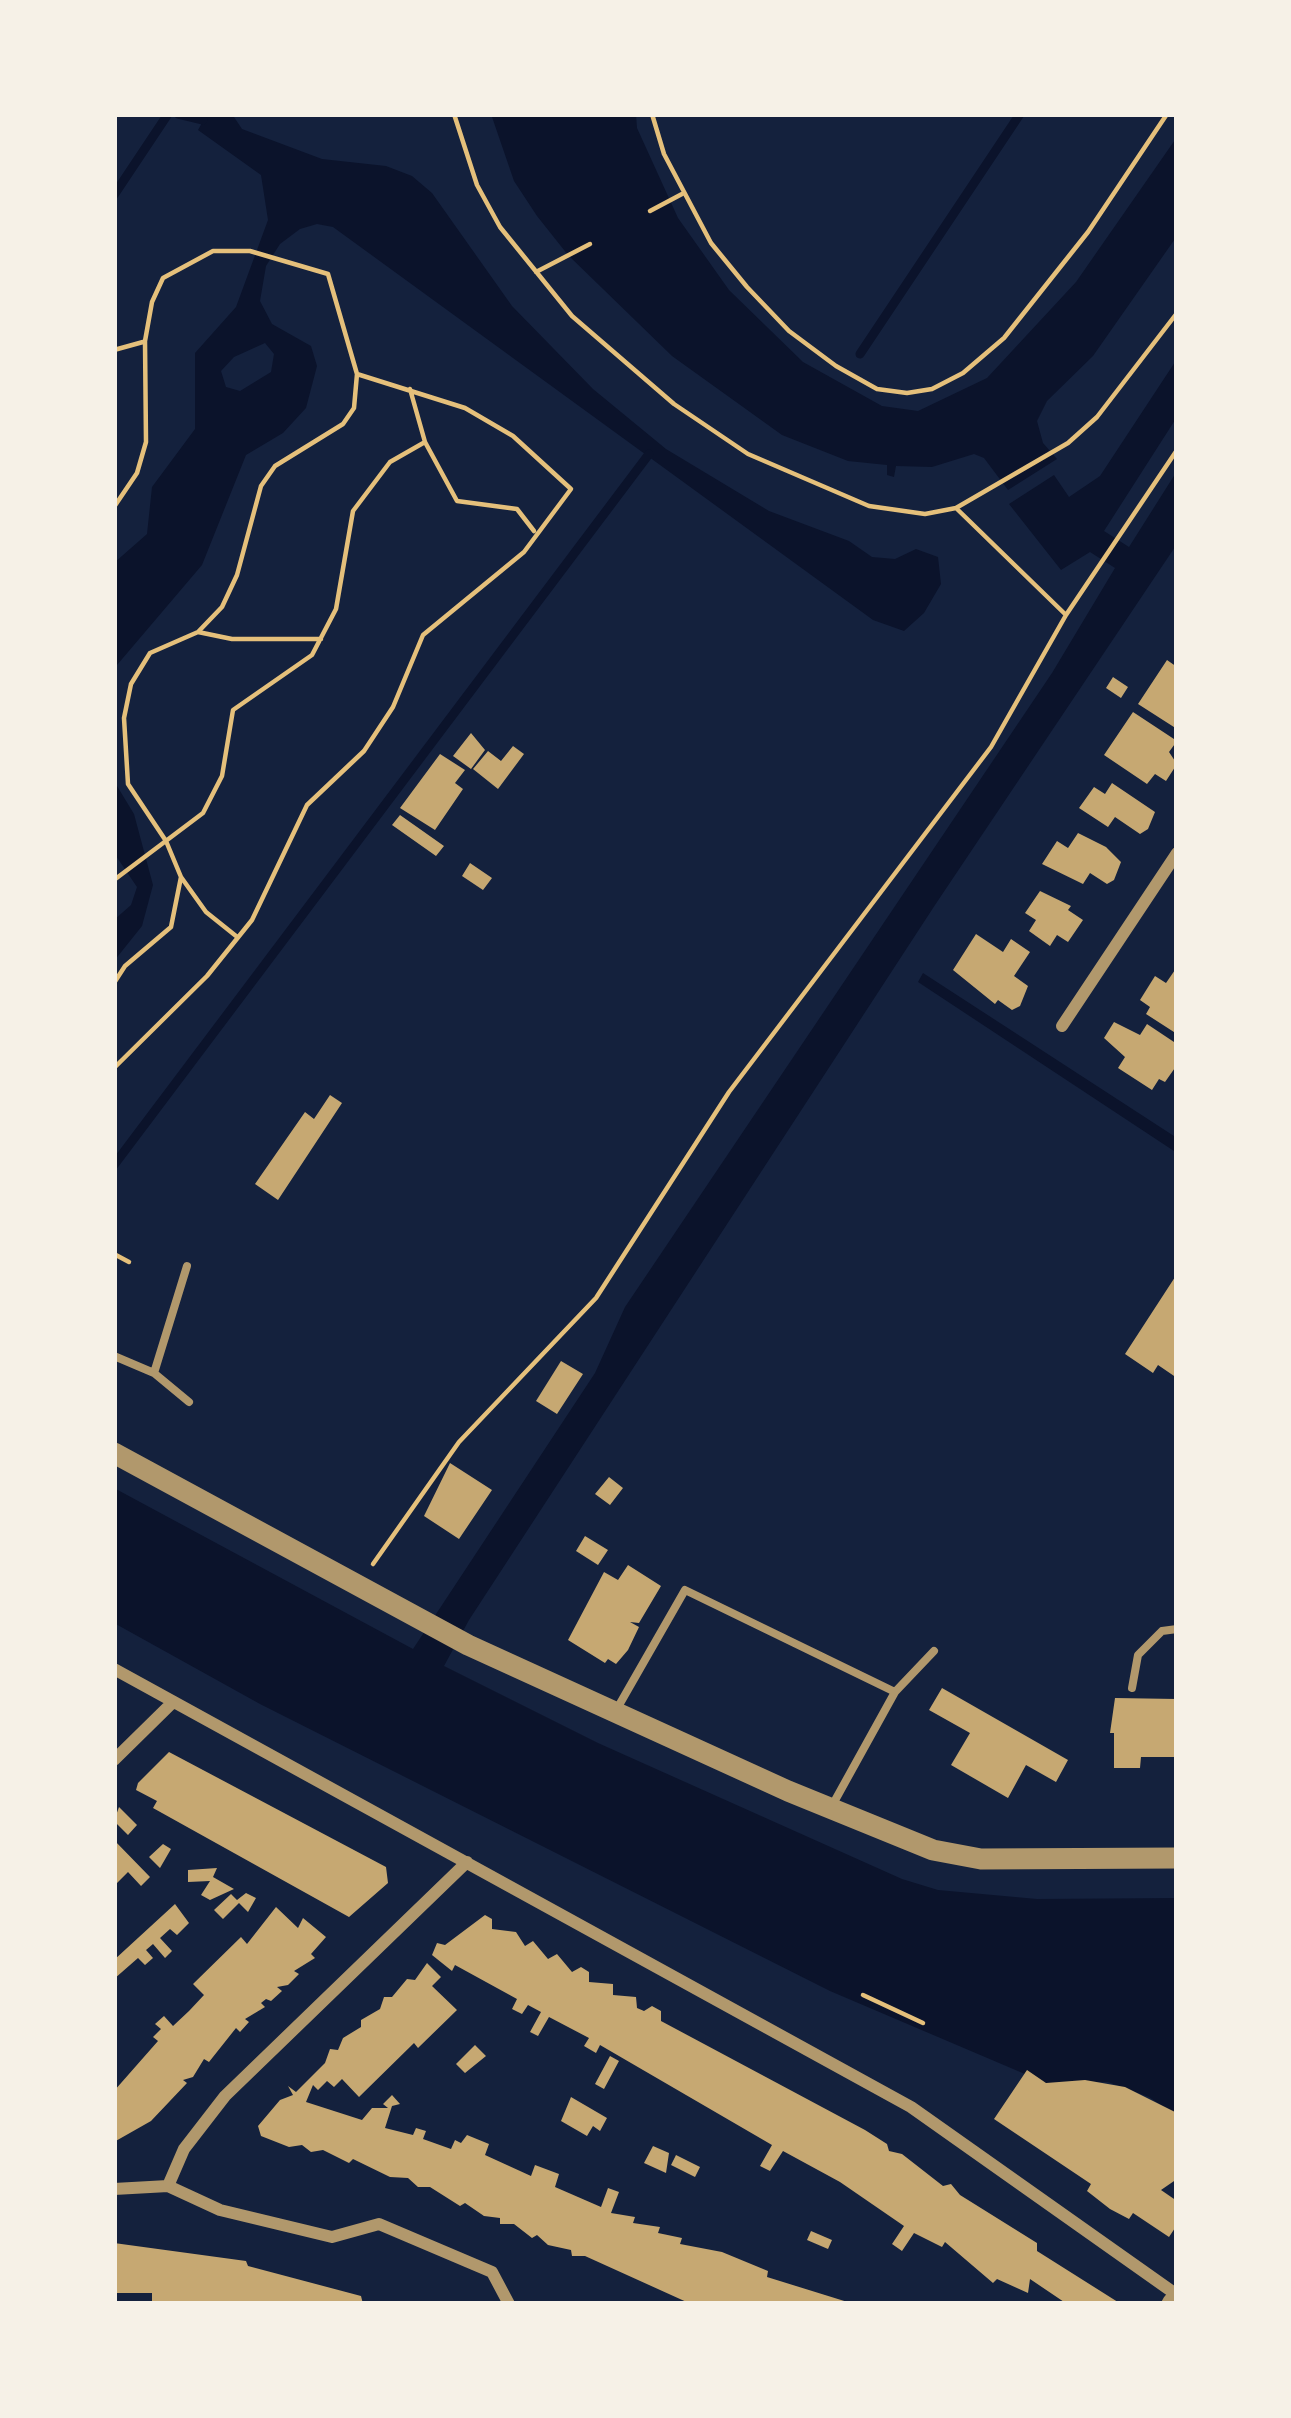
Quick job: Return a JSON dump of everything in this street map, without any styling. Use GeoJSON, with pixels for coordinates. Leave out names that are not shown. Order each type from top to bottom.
{"type":"FeatureCollection","features":[{"type":"Feature","properties":{"kind":"street"},"geometry":{"type":"LineString","coordinates":[[1062,1026],[1177,853]]}},
{"type":"Feature","properties":{"kind":"street"},"geometry":{"type":"LineString","coordinates":[[114,1453],[468,1645],[614,1714],[933,1850],[981,1859],[1177,1858]]}},
{"type":"Feature","properties":{"kind":"street"},"geometry":{"type":"LineString","coordinates":[[114,1669],[911,2107],[1175,2299]]}},
{"type":"Feature","properties":{"kind":"street"},"geometry":{"type":"LineString","coordinates":[[114,1760],[173,1702]]}},
{"type":"Feature","properties":{"kind":"street"},"geometry":{"type":"LineString","coordinates":[[1151,1856],[1177,1845]]}},
{"type":"Feature","properties":{"kind":"street"},"geometry":{"type":"LineString","coordinates":[[168,2186],[184,2149],[225,2096],[467,1862]]}},
{"type":"Feature","properties":{"kind":"street"},"geometry":{"type":"LineString","coordinates":[[114,2189],[168,2186],[220,2210],[332,2236],[379,2224],[492,2272],[509,2304]]}},
{"type":"Feature","properties":{"kind":"lane"},"geometry":{"type":"LineString","coordinates":[[154,1372],[187,1266]]}},
{"type":"Feature","properties":{"kind":"lane"},"geometry":{"type":"LineString","coordinates":[[114,1356],[154,1372],[189,1402]]}},
{"type":"Feature","properties":{"kind":"lane"},"geometry":{"type":"LineString","coordinates":[[614,1714],[685,1590],[895,1692]]}},
{"type":"Feature","properties":{"kind":"lane"},"geometry":{"type":"LineString","coordinates":[[1132,1688],[1138,1654],[1162,1631],[1177,1629]]}},
{"type":"Feature","properties":{"kind":"lane"},"geometry":{"type":"LineString","coordinates":[[830,1809],[895,1692],[934,1652]]}},
{"type":"Feature","properties":{"kind":"path"},"geometry":{"type":"LineString","coordinates":[[454,114],[477,185],[535,273],[572,316],[657,390],[748,454],[868,506],[925,514],[956,508],[1068,443],[1097,417],[1177,313]]}},
{"type":"Feature","properties":{"kind":"path"},"geometry":{"type":"LineString","coordinates":[[652,114],[684,193],[711,243],[789,331],[877,389],[907,393],[963,373],[1004,338],[1088,232],[1168,114]]}},
{"type":"Feature","properties":{"kind":"path"},"geometry":{"type":"LineString","coordinates":[[650,212],[684,193]]}},
{"type":"Feature","properties":{"kind":"path"},"geometry":{"type":"LineString","coordinates":[[535,273],[590,244]]}},
{"type":"Feature","properties":{"kind":"path"},"geometry":{"type":"LineString","coordinates":[[114,507],[136,473],[146,442],[145,341],[152,302],[163,278],[213,251],[250,251],[286,259],[332,279],[357,374],[354,408],[343,424],[275,466],[261,486],[237,575],[222,607],[198,632],[150,653],[131,684],[124,718],[128,784],[166,841],[181,877],[206,912],[236,936]]}},
{"type":"Feature","properties":{"kind":"path"},"geometry":{"type":"LineString","coordinates":[[114,350],[145,341]]}},
{"type":"Feature","properties":{"kind":"path"},"geometry":{"type":"LineString","coordinates":[[114,1068],[206,976],[252,920],[307,805],[364,751],[393,707],[424,635],[524,552],[571,489],[514,436],[465,408],[357,374]]}},
{"type":"Feature","properties":{"kind":"path"},"geometry":{"type":"LineString","coordinates":[[410,389],[425,442],[457,501],[517,509],[535,532]]}},
{"type":"Feature","properties":{"kind":"path"},"geometry":{"type":"LineString","coordinates":[[114,880],[202,813],[222,776],[233,710],[312,655],[336,609],[352,512],[390,462],[425,442]]}},
{"type":"Feature","properties":{"kind":"path"},"geometry":{"type":"LineString","coordinates":[[357,1587],[459,1442],[596,1298],[729,1092],[991,747],[1066,615],[1177,450]]}},
{"type":"Feature","properties":{"kind":"path"},"geometry":{"type":"LineString","coordinates":[[956,508],[1066,615]]}},
{"type":"Feature","properties":{"kind":"path"},"geometry":{"type":"LineString","coordinates":[[198,632],[232,639],[321,639]]}},
{"type":"Feature","properties":{"kind":"path"},"geometry":{"type":"LineString","coordinates":[[114,983],[125,966],[171,927],[181,877]]}},
{"type":"Feature","properties":{"kind":"path"},"geometry":{"type":"LineString","coordinates":[[114,1254],[128,1262]]}},
{"type":"Feature","properties":{"kind":"path"},"geometry":{"type":"LineString","coordinates":[[863,1995],[922,2023]]}},
{"type":"Feature","properties":{"kind":"water"},"geometry":{"type":"Polygon","coordinates":[[[207,114],[232,114],[242,129],[322,159],[386,166],[412,176],[432,193],[512,306],[593,389],[666,449],[769,511],[849,541],[872,557],[895,559],[916,549],[938,557],[941,584],[924,613],[904,631],[873,620],[333,227],[317,224],[300,229],[280,244],[266,266],[260,301],[272,324],[311,346],[317,366],[306,408],[283,433],[246,455],[202,565],[117,665],[117,786],[134,814],[153,885],[142,926],[114,961],[114,920],[131,905],[137,887],[114,853],[114,563],[147,534],[152,487],[195,429],[195,353],[236,307],[268,220],[261,175],[198,130],[207,114]],[[265,343],[234,357],[221,371],[226,387],[240,391],[271,372],[274,354],[265,343]]]}},
{"type":"Feature","properties":{"kind":"water"},"geometry":{"type":"Polygon","coordinates":[[[491,114],[636,114],[637,128],[678,218],[729,290],[803,362],[882,406],[918,411],[987,378],[1076,282],[1177,137],[1177,236],[1093,356],[1047,401],[1037,421],[1043,443],[1057,459],[1008,490],[984,458],[974,454],[932,467],[896,466],[894,477],[887,475],[887,465],[848,461],[782,435],[672,356],[568,255],[537,216],[514,181],[491,114]]]}},
{"type":"Feature","properties":{"kind":"water"},"geometry":{"type":"Polygon","coordinates":[[[1177,359],[1177,417],[1104,531],[1129,547],[1177,471],[1177,544],[935,905],[469,1620],[444,1666],[598,1743],[902,1879],[938,1890],[1037,1899],[1177,1898],[1177,2116],[1149,2097],[1108,2082],[1046,2083],[830,1991],[260,1704],[114,1623],[114,1488],[413,1649],[595,1373],[625,1307],[1052,673],[1115,568],[1090,552],[1061,570],[1009,504],[1054,475],[1069,497],[1100,476],[1177,359]]]}},
{"type":"Feature","properties":{"kind":"water"},"geometry":{"type":"Polygon","coordinates":[[[923,973],[1177,1138],[1177,1153],[918,982],[923,973]]]}},
{"type":"Feature","properties":{"kind":"building"},"geometry":{"type":"Polygon","coordinates":[[[1167,660],[1177,667],[1177,729],[1138,704],[1167,660]]]}},
{"type":"Feature","properties":{"kind":"building"},"geometry":{"type":"Polygon","coordinates":[[[1113,677],[1128,687],[1121,698],[1106,688],[1113,677]]]}},
{"type":"Feature","properties":{"kind":"building"},"geometry":{"type":"Polygon","coordinates":[[[1133,712],[1177,741],[1169,752],[1177,764],[1166,781],[1155,774],[1147,784],[1104,755],[1133,712]]]}},
{"type":"Feature","properties":{"kind":"building"},"geometry":{"type":"Polygon","coordinates":[[[471,733],[485,750],[471,769],[453,756],[471,733]]]}},
{"type":"Feature","properties":{"kind":"building"},"geometry":{"type":"Polygon","coordinates":[[[513,746],[524,754],[498,789],[473,769],[488,751],[501,761],[513,746]]]}},
{"type":"Feature","properties":{"kind":"building"},"geometry":{"type":"Polygon","coordinates":[[[440,754],[465,770],[455,783],[463,789],[435,830],[400,808],[440,754]]]}},
{"type":"Feature","properties":{"kind":"building"},"geometry":{"type":"Polygon","coordinates":[[[1112,783],[1155,812],[1148,829],[1140,834],[1115,817],[1108,827],[1079,808],[1094,787],[1105,794],[1112,783]]]}},
{"type":"Feature","properties":{"kind":"building"},"geometry":{"type":"Polygon","coordinates":[[[400,815],[444,846],[436,856],[392,825],[400,815]]]}},
{"type":"Feature","properties":{"kind":"building"},"geometry":{"type":"Polygon","coordinates":[[[1078,833],[1106,847],[1121,862],[1114,880],[1107,884],[1090,873],[1083,884],[1042,864],[1057,841],[1068,848],[1078,833]]]}},
{"type":"Feature","properties":{"kind":"building"},"geometry":{"type":"Polygon","coordinates":[[[470,863],[492,878],[483,890],[462,876],[470,863]]]}},
{"type":"Feature","properties":{"kind":"building"},"geometry":{"type":"Polygon","coordinates":[[[1040,891],[1071,906],[1068,910],[1083,920],[1068,942],[1057,935],[1050,946],[1029,931],[1036,920],[1025,913],[1040,891]]]}},
{"type":"Feature","properties":{"kind":"building"},"geometry":{"type":"Polygon","coordinates":[[[976,934],[1003,952],[1011,939],[1030,952],[1014,976],[1028,986],[1020,1006],[1012,1010],[998,1000],[995,1004],[953,970],[976,934]]]}},
{"type":"Feature","properties":{"kind":"building"},"geometry":{"type":"Polygon","coordinates":[[[1177,967],[1177,1034],[1146,1014],[1150,1007],[1140,1000],[1155,976],[1166,983],[1177,967]]]}},
{"type":"Feature","properties":{"kind":"building"},"geometry":{"type":"Polygon","coordinates":[[[1114,1022],[1140,1035],[1147,1024],[1177,1044],[1177,1065],[1165,1082],[1159,1079],[1152,1090],[1118,1068],[1125,1057],[1104,1038],[1114,1022]]]}},
{"type":"Feature","properties":{"kind":"building"},"geometry":{"type":"Polygon","coordinates":[[[330,1095],[342,1103],[278,1200],[255,1184],[305,1112],[314,1119],[330,1095]]]}},
{"type":"Feature","properties":{"kind":"building"},"geometry":{"type":"Polygon","coordinates":[[[1177,1274],[1177,1378],[1158,1365],[1153,1373],[1125,1354],[1177,1274]]]}},
{"type":"Feature","properties":{"kind":"building"},"geometry":{"type":"Polygon","coordinates":[[[561,1361],[583,1374],[557,1414],[536,1401],[561,1361]]]}},
{"type":"Feature","properties":{"kind":"building"},"geometry":{"type":"Polygon","coordinates":[[[450,1463],[492,1490],[459,1539],[424,1516],[450,1463]]]}},
{"type":"Feature","properties":{"kind":"building"},"geometry":{"type":"Polygon","coordinates":[[[609,1477],[623,1488],[610,1505],[595,1494],[609,1477]]]}},
{"type":"Feature","properties":{"kind":"building"},"geometry":{"type":"Polygon","coordinates":[[[585,1536],[608,1550],[598,1565],[576,1551],[585,1536]]]}},
{"type":"Feature","properties":{"kind":"building"},"geometry":{"type":"Polygon","coordinates":[[[628,1565],[661,1586],[639,1623],[630,1622],[639,1627],[628,1650],[616,1664],[608,1659],[605,1663],[568,1640],[604,1572],[618,1580],[628,1565]]]}},
{"type":"Feature","properties":{"kind":"building"},"geometry":{"type":"Polygon","coordinates":[[[942,1688],[1068,1760],[1056,1782],[1026,1765],[1008,1798],[951,1765],[970,1733],[929,1710],[942,1688]]]}},
{"type":"Feature","properties":{"kind":"building"},"geometry":{"type":"Polygon","coordinates":[[[1115,1698],[1177,1699],[1177,1757],[1141,1757],[1140,1768],[1114,1768],[1114,1733],[1110,1733],[1115,1698]]]}},
{"type":"Feature","properties":{"kind":"building"},"geometry":{"type":"Polygon","coordinates":[[[169,1752],[386,1867],[388,1883],[349,1917],[153,1808],[157,1801],[136,1790],[138,1783],[169,1752]]]}},
{"type":"Feature","properties":{"kind":"building"},"geometry":{"type":"Polygon","coordinates":[[[119,1807],[137,1825],[128,1835],[114,1821],[119,1807]]]}},
{"type":"Feature","properties":{"kind":"building"},"geometry":{"type":"Polygon","coordinates":[[[114,1840],[150,1877],[141,1886],[128,1872],[114,1886],[114,1840]]]}},
{"type":"Feature","properties":{"kind":"building"},"geometry":{"type":"Polygon","coordinates":[[[163,1844],[171,1849],[160,1868],[149,1857],[163,1844]]]}},
{"type":"Feature","properties":{"kind":"building"},"geometry":{"type":"Polygon","coordinates":[[[217,1868],[213,1877],[234,1889],[210,1900],[201,1895],[210,1881],[188,1882],[188,1870],[217,1868]]]}},
{"type":"Feature","properties":{"kind":"building"},"geometry":{"type":"Polygon","coordinates":[[[246,1893],[256,1898],[248,1912],[239,1903],[223,1919],[214,1910],[231,1894],[237,1900],[246,1893]]]}},
{"type":"Feature","properties":{"kind":"building"},"geometry":{"type":"Polygon","coordinates":[[[175,1904],[189,1923],[177,1935],[170,1929],[160,1938],[172,1951],[165,1958],[153,1944],[146,1950],[153,1958],[145,1965],[138,1958],[114,1979],[114,1960],[175,1904]]]}},
{"type":"Feature","properties":{"kind":"building"},"geometry":{"type":"Polygon","coordinates":[[[276,1907],[298,1928],[303,1918],[326,1937],[311,1954],[315,1958],[294,1971],[299,1974],[288,1985],[277,1987],[282,1991],[261,2003],[265,2007],[245,2019],[249,2022],[240,2032],[236,2028],[209,2062],[204,2059],[151,2121],[114,2142],[114,2091],[158,2041],[153,2037],[161,2029],[155,2024],[164,2016],[173,2026],[189,2011],[204,1995],[193,1984],[241,1937],[247,1944],[276,1907]]]}},
{"type":"Feature","properties":{"kind":"building"},"geometry":{"type":"Polygon","coordinates":[[[485,1915],[492,1919],[492,1929],[516,1932],[525,1946],[533,1941],[548,1959],[557,1954],[572,1972],[581,1967],[589,1972],[589,1982],[613,1984],[613,1995],[636,1997],[637,2008],[644,2011],[652,2006],[661,2011],[661,2021],[865,2130],[887,2144],[889,2151],[902,2154],[943,2186],[951,2184],[960,2195],[1037,2243],[1037,2251],[1121,2304],[1067,2304],[1030,2279],[1028,2293],[997,2279],[993,2283],[945,2242],[942,2247],[914,2233],[902,2251],[892,2244],[904,2226],[840,2182],[783,2151],[770,2171],[760,2166],[772,2145],[600,2045],[596,2053],[584,2046],[589,2038],[549,2017],[538,2036],[530,2032],[541,2012],[528,2005],[522,2014],[512,2009],[517,1999],[455,1965],[452,1971],[432,1955],[437,1943],[445,1945],[485,1915]]]}},
{"type":"Feature","properties":{"kind":"building"},"geometry":{"type":"Polygon","coordinates":[[[427,1963],[441,1977],[432,1986],[457,2010],[418,2048],[414,2043],[359,2097],[342,2079],[334,2087],[327,2081],[318,2090],[313,2085],[306,2102],[362,2120],[372,2108],[388,2108],[383,2104],[392,2095],[400,2104],[392,2106],[385,2128],[413,2135],[416,2128],[426,2131],[423,2139],[451,2149],[455,2140],[461,2143],[467,2135],[489,2144],[485,2155],[531,2176],[535,2165],[559,2174],[555,2187],[601,2207],[608,2188],[619,2192],[611,2213],[660,2227],[658,2233],[682,2238],[680,2244],[722,2252],[768,2271],[767,2277],[854,2304],[691,2304],[585,2256],[572,2256],[571,2250],[548,2245],[537,2235],[532,2238],[514,2224],[500,2224],[500,2218],[484,2216],[465,2203],[460,2206],[408,2178],[390,2177],[353,2159],[349,2163],[323,2150],[311,2152],[302,2145],[289,2147],[261,2136],[258,2126],[280,2100],[293,2095],[288,2086],[296,2092],[325,2063],[330,2049],[338,2050],[343,2038],[361,2027],[361,2020],[380,2009],[384,1997],[392,1997],[407,1979],[415,1980],[427,1963]]]}},
{"type":"Feature","properties":{"kind":"building"},"geometry":{"type":"Polygon","coordinates":[[[475,2045],[486,2056],[465,2073],[456,2064],[475,2045]]]}},
{"type":"Feature","properties":{"kind":"building"},"geometry":{"type":"Polygon","coordinates":[[[610,2056],[619,2061],[604,2089],[595,2084],[610,2056]]]}},
{"type":"Feature","properties":{"kind":"building"},"geometry":{"type":"Polygon","coordinates":[[[1027,2070],[1046,2083],[1085,2080],[1125,2087],[1177,2113],[1177,2179],[1161,2190],[1177,2201],[1177,2225],[1169,2237],[1133,2213],[1129,2219],[1110,2209],[1087,2191],[1091,2184],[994,2119],[1027,2070]]]}},
{"type":"Feature","properties":{"kind":"building"},"geometry":{"type":"Polygon","coordinates":[[[571,2097],[607,2118],[600,2131],[593,2126],[587,2136],[561,2121],[571,2097]]]}},
{"type":"Feature","properties":{"kind":"building"},"geometry":{"type":"Polygon","coordinates":[[[653,2146],[669,2153],[666,2173],[644,2163],[653,2146]]]}},
{"type":"Feature","properties":{"kind":"building"},"geometry":{"type":"Polygon","coordinates":[[[676,2155],[700,2167],[695,2177],[671,2165],[676,2155]]]}},
{"type":"Feature","properties":{"kind":"building"},"geometry":{"type":"Polygon","coordinates":[[[811,2231],[832,2240],[828,2249],[807,2240],[811,2231]]]}},
{"type":"Feature","properties":{"kind":"building"},"geometry":{"type":"Polygon","coordinates":[[[114,2243],[246,2261],[248,2266],[361,2296],[363,2304],[152,2302],[152,2293],[114,2293],[114,2243]]]}},
{"type":"Feature","properties":{"kind":"waterway"},"geometry":{"type":"LineString","coordinates":[[114,195],[168,114]]}},
{"type":"Feature","properties":{"kind":"waterway"},"geometry":{"type":"LineString","coordinates":[[178,114],[203,120]]}},
{"type":"Feature","properties":{"kind":"waterway"},"geometry":{"type":"LineString","coordinates":[[860,354],[1020,114]]}},
{"type":"Feature","properties":{"kind":"waterway"},"geometry":{"type":"LineString","coordinates":[[114,1165],[649,454]]}}]}
